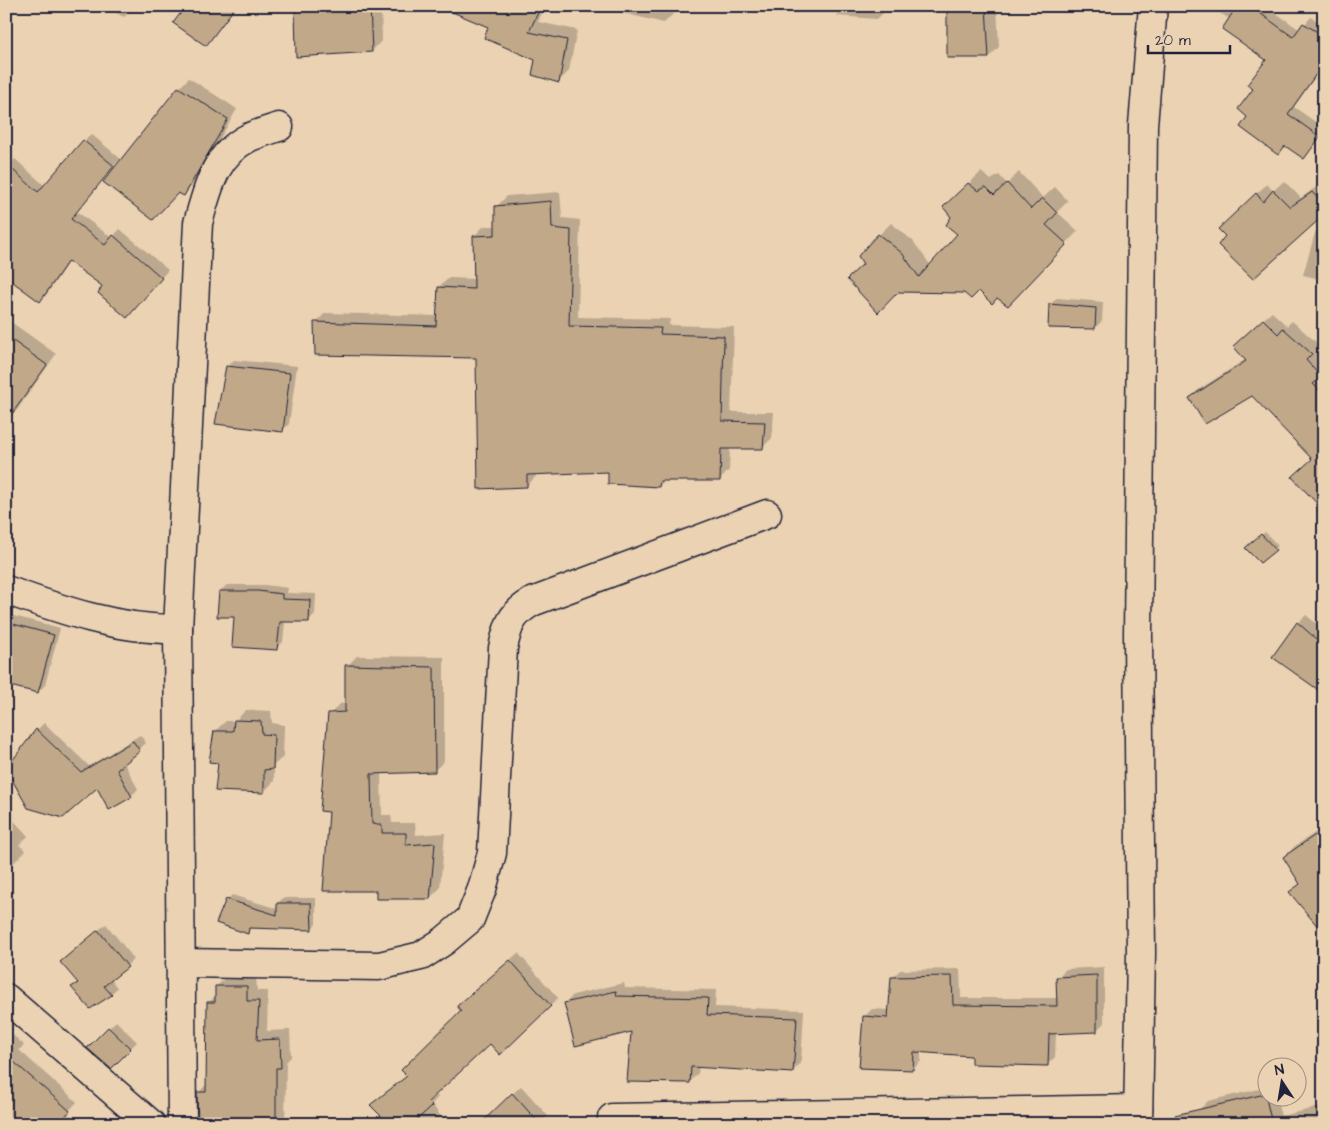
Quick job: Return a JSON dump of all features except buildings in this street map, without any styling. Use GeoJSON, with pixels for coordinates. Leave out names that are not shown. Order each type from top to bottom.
{"type":"FeatureCollection","features":[{"type":"Feature","properties":{"kind":"street"},"geometry":{"type":"LineString","coordinates":[[612,1118],[1138,1116],[1141,953],[1138,636],[1143,125],[1153,6]]}},
{"type":"Feature","properties":{"kind":"street"},"geometry":{"type":"LineString","coordinates":[[182,1124],[178,629],[198,223],[207,190],[217,166],[233,147],[251,136],[279,127]]}},
{"type":"Feature","properties":{"kind":"street"},"geometry":{"type":"LineString","coordinates":[[180,963],[379,966],[421,956],[444,941],[470,919],[482,890],[492,853],[503,648],[508,625],[519,609],[532,602],[767,514]]}},
{"type":"Feature","properties":{"kind":"street"},"geometry":{"type":"LineString","coordinates":[[6,590],[53,607],[117,623],[153,630],[178,629]]}},
{"type":"Feature","properties":{"kind":"street"},"geometry":{"type":"LineString","coordinates":[[6,998],[151,1124]]}}]}
